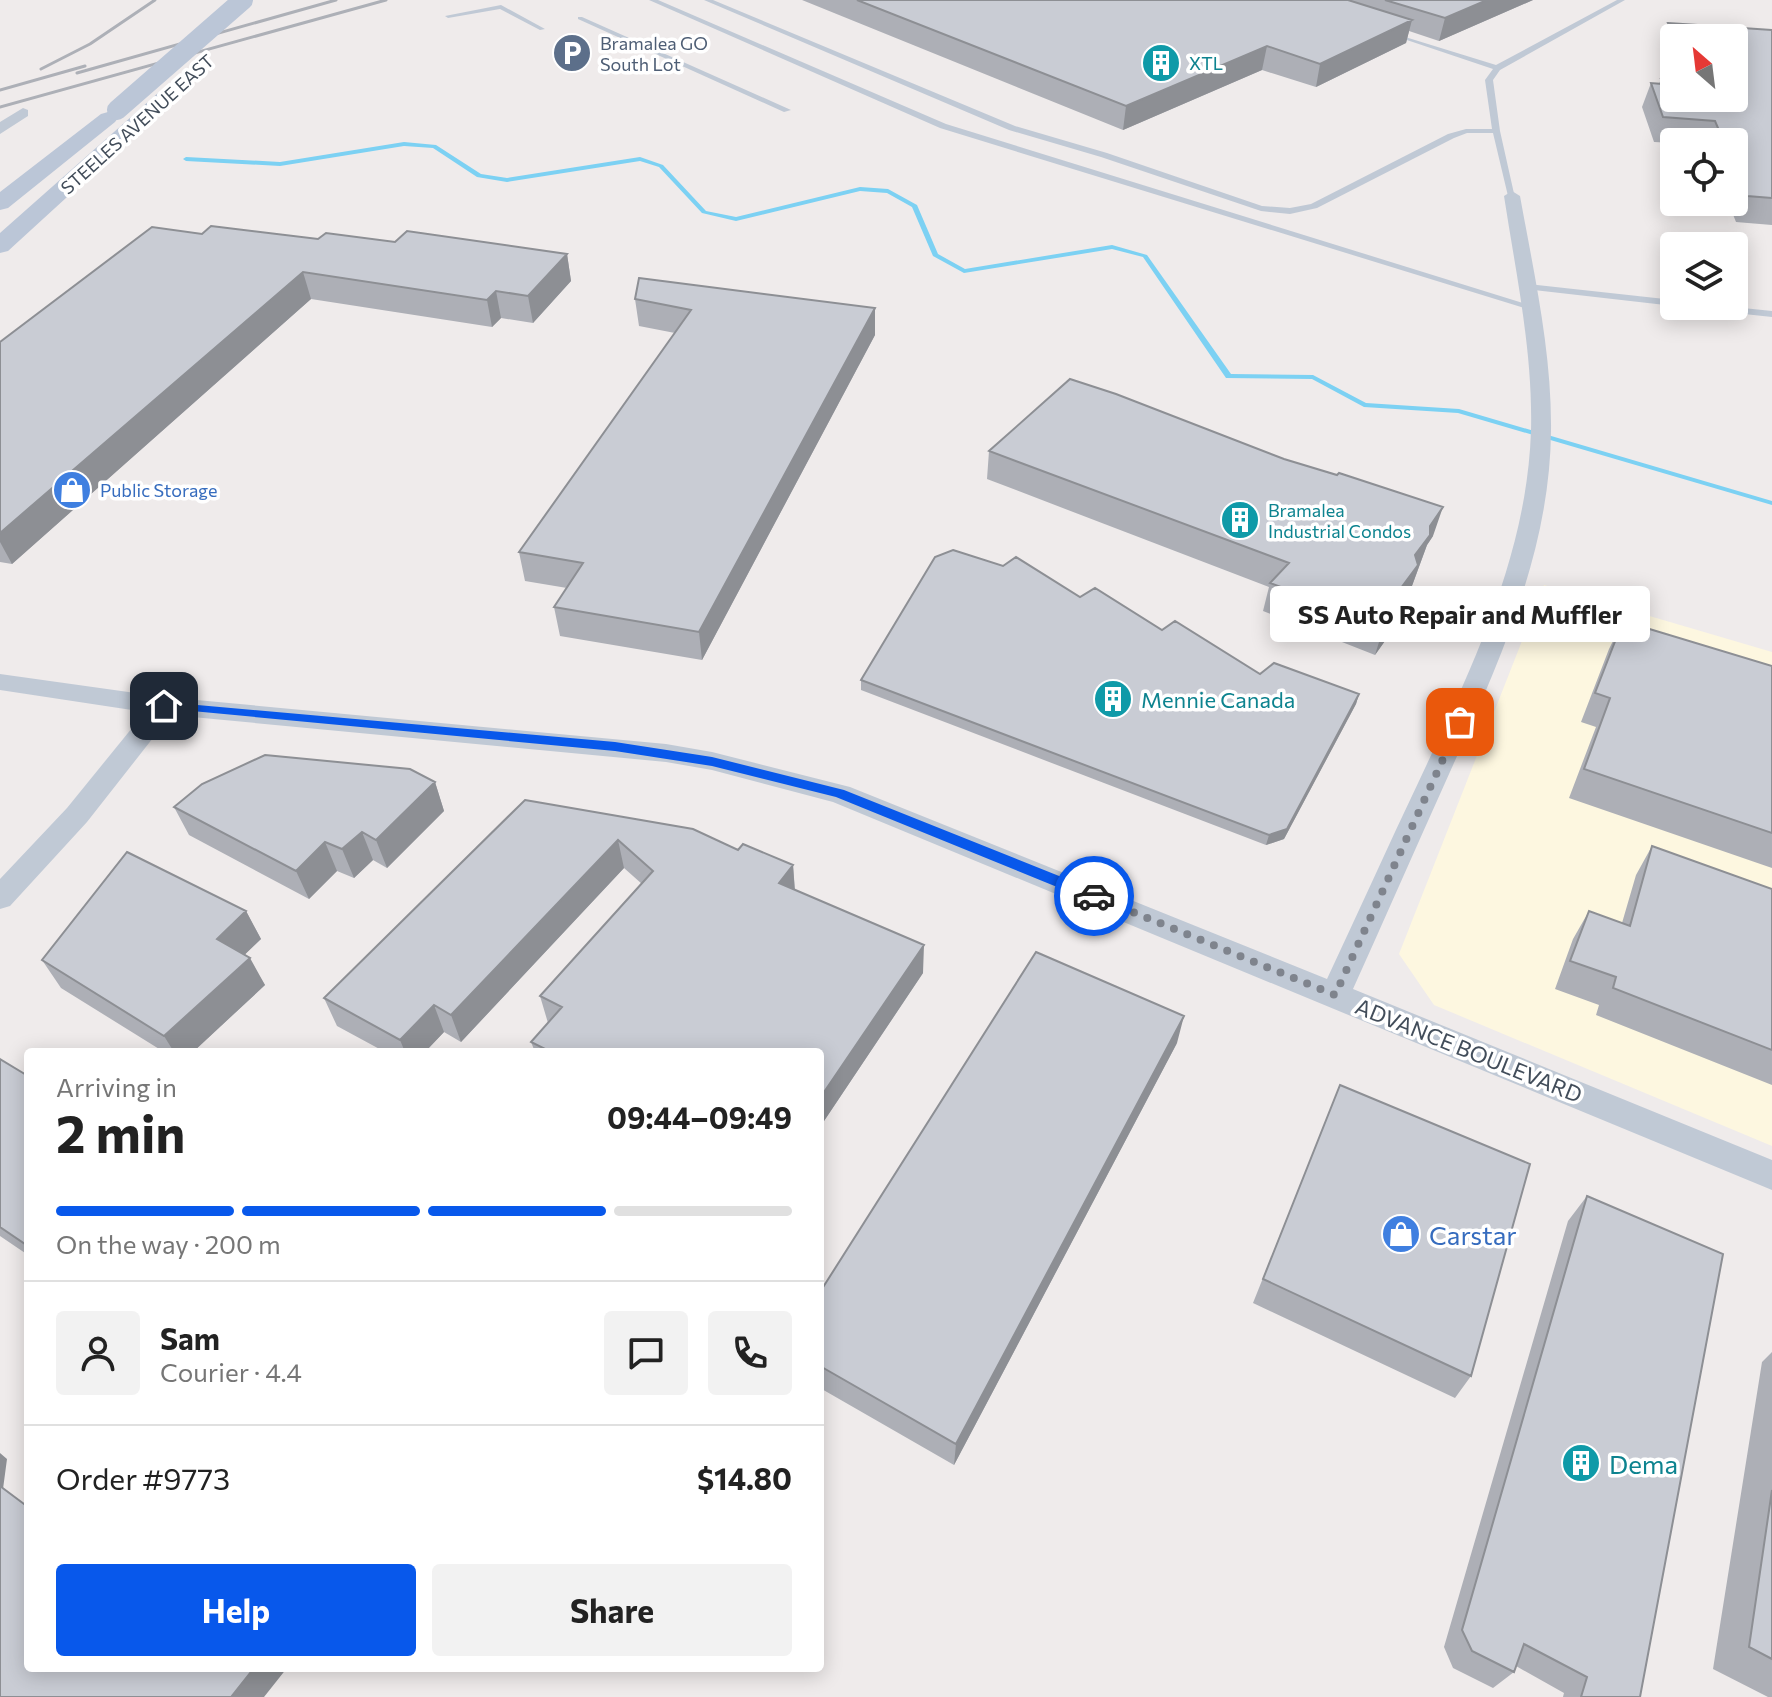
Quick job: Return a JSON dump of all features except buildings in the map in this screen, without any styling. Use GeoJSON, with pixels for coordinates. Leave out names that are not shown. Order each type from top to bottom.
{"type":"FeatureCollection","features":[{"type":"Feature","properties":{"kind":"main road","name":"STEELES AVENUE EAST"},"geometry":{"type":"LineString","coordinates":[[0,203],[117,110],[243,0]]}},
{"type":"Feature","properties":{"kind":"main road","name":"STEELES AVENUE EAST"},"geometry":{"type":"LineString","coordinates":[[0,246],[170,93]]}},
{"type":"Feature","properties":{"kind":"street"},"geometry":{"type":"LineString","coordinates":[[0,129],[23,113]]}},
{"type":"Feature","properties":{"kind":"street"},"geometry":{"type":"LineString","coordinates":[[1335,995],[1485,668],[1523,557],[1539,466],[1541,407],[1537,343],[1512,196]]}},
{"type":"Feature","properties":{"kind":"street","name":"ADVANCE BOULEVARD"},"geometry":{"type":"LineString","coordinates":[[0,682],[164,706],[615,746],[712,761],[840,794],[1772,1175]]}},
{"type":"Feature","properties":{"kind":"street"},"geometry":{"type":"LineString","coordinates":[[0,898],[77,815],[164,706]]}},
{"type":"Feature","properties":{"kind":"lane"},"geometry":{"type":"LineString","coordinates":[[652,0],[943,126],[1531,307]]}},
{"type":"Feature","properties":{"kind":"lane"},"geometry":{"type":"LineString","coordinates":[[707,0],[1012,128],[1104,155],[1261,208],[1303,209],[1451,136],[1466,131],[1496,131]]}},
{"type":"Feature","properties":{"kind":"lane"},"geometry":{"type":"LineString","coordinates":[[1512,196],[1496,131],[1489,80],[1497,68],[1622,0]]}},
{"type":"Feature","properties":{"kind":"lane"},"geometry":{"type":"LineString","coordinates":[[448,16],[501,7],[542,29]]}},
{"type":"Feature","properties":{"kind":"lane"},"geometry":{"type":"LineString","coordinates":[[580,18],[787,110],[774,115]]}},
{"type":"Feature","properties":{"kind":"lane"},"geometry":{"type":"LineString","coordinates":[[1377,29],[1497,68]]}},
{"type":"Feature","properties":{"kind":"lane"},"geometry":{"type":"LineString","coordinates":[[1528,287],[1660,301]]}},
{"type":"Feature","properties":{"kind":"lane"},"geometry":{"type":"LineString","coordinates":[[1748,311],[1772,314]]}},
{"type":"Feature","properties":{"kind":"shaded area"},"geometry":{"type":"Polygon","coordinates":[[[1544,585],[1772,652],[1772,1146],[1434,1005],[1399,954],[1544,585]]]}},
{"type":"Feature","properties":{"kind":"waterway"},"geometry":{"type":"LineString","coordinates":[[186,159],[280,164],[404,144],[434,146],[479,176],[507,180],[640,159],[661,166],[704,212],[736,219],[860,189],[888,191],[915,206],[935,255],[964,271],[1112,247],[1145,256],[1229,376],[1313,377],[1364,405],[1459,411],[1772,503]]}},
{"type":"Feature","properties":{"kind":"railway"},"geometry":{"type":"LineString","coordinates":[[41,69],[90,44],[155,0]]}},
{"type":"Feature","properties":{"kind":"railway"},"geometry":{"type":"LineString","coordinates":[[77,73],[336,0]]}},
{"type":"Feature","properties":{"kind":"railway"},"geometry":{"type":"LineString","coordinates":[[0,107],[386,0]]}},
{"type":"Feature","properties":{"kind":"railway"},"geometry":{"type":"LineString","coordinates":[[0,90],[85,66]]}},
{"type":"Feature","properties":{"kind":"way so far"},"geometry":{"type":"LineString","coordinates":[[1094,896],[1335,995],[1460,722]]}},
{"type":"Feature","properties":{"kind":"place","name":"Bramalea GO South Lot"},"geometry":{"type":"Point","coordinates":[572,53]}},
{"type":"Feature","properties":{"kind":"place","name":"XTL"},"geometry":{"type":"Point","coordinates":[1161,63]}},
{"type":"Feature","properties":{"kind":"place","name":"Public Storage"},"geometry":{"type":"Point","coordinates":[72,490]}},
{"type":"Feature","properties":{"kind":"place","name":"Bramalea Industrial Condos"},"geometry":{"type":"Point","coordinates":[1240,520]}},
{"type":"Feature","properties":{"kind":"place","name":"Mennie Canada"},"geometry":{"type":"Point","coordinates":[1113,699]}},
{"type":"Feature","properties":{"kind":"place","name":"SS Auto Repair and Muffler"},"geometry":{"type":"Point","coordinates":[1460,722]}},
{"type":"Feature","properties":{"kind":"place","name":"Carstar"},"geometry":{"type":"Point","coordinates":[1401,1234]}},
{"type":"Feature","properties":{"kind":"place","name":"Dema"},"geometry":{"type":"Point","coordinates":[1581,1463]}},
{"type":"Feature","properties":{"kind":"route"},"geometry":{"type":"LineString","coordinates":[[164,706],[615,746],[712,761],[840,794],[1094,896]]}}]}
